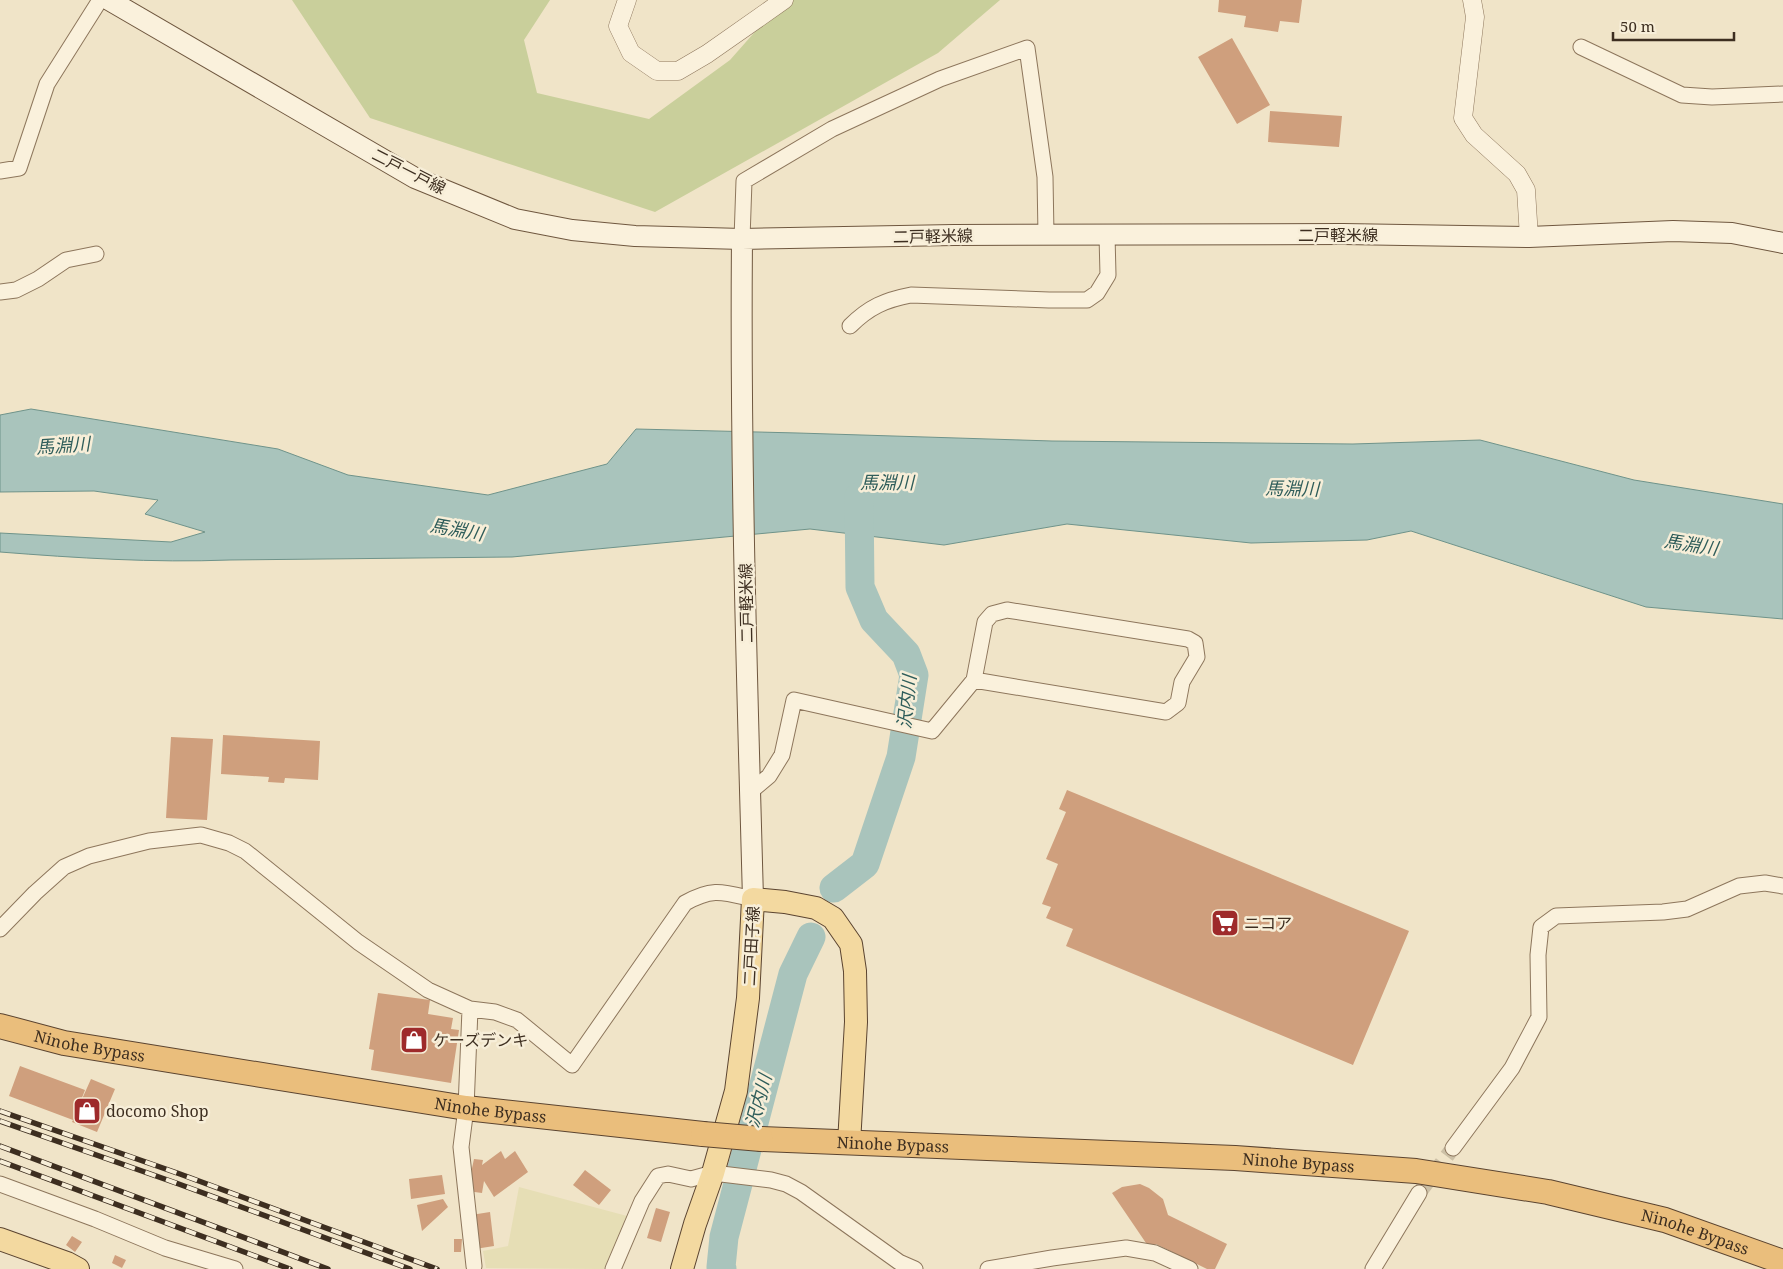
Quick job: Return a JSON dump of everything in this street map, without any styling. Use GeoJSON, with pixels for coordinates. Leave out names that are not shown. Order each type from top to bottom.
{"type":"FeatureCollection","features":[{"type":"Feature","properties":{"kind":"highway","name":"Ninohe Bypass"},"geometry":{"type":"LineString","coordinates":[[0,1026],[64,1043],[466,1108],[704,1134],[849,1143],[1235,1158],[1416,1171],[1548,1192],[1665,1220],[1783,1262]]}},
{"type":"Feature","properties":{"kind":"main road","name":"二戸一戸線"},"geometry":{"type":"LineString","coordinates":[[109,0],[415,178],[516,219],[572,230],[635,236],[742,239]]}},
{"type":"Feature","properties":{"kind":"main road","name":"二戸軽米線"},"geometry":{"type":"LineString","coordinates":[[752,899],[746,701],[741,371],[742,239],[1343,234],[1529,237],[1673,231],[1732,233],[1783,243]]}},
{"type":"Feature","properties":{"kind":"main road","name":"二戸田子線"},"geometry":{"type":"LineString","coordinates":[[682,1269],[694,1224],[713,1174],[736,1091],[748,998],[752,899],[786,902],[816,908],[833,918],[851,944],[855,971],[856,1022],[849,1143]]}},
{"type":"Feature","properties":{"kind":"main road"},"geometry":{"type":"LineString","coordinates":[[0,1239],[67,1263],[78,1269]]}},
{"type":"Feature","properties":{"kind":"street"},"geometry":{"type":"LineString","coordinates":[[0,171],[19,168],[47,84],[100,0]]}},
{"type":"Feature","properties":{"kind":"street"},"geometry":{"type":"LineString","coordinates":[[627,0],[618,26],[631,54],[656,71],[678,71],[707,54],[784,0]]}},
{"type":"Feature","properties":{"kind":"street"},"geometry":{"type":"LineString","coordinates":[[1472,0],[1475,17],[1463,118],[1474,135],[1517,174],[1526,190],[1529,237]]}},
{"type":"Feature","properties":{"kind":"street"},"geometry":{"type":"LineString","coordinates":[[1581,47],[1682,94],[1712,97],[1783,94]]}},
{"type":"Feature","properties":{"kind":"street"},"geometry":{"type":"LineString","coordinates":[[742,239],[744,181],[832,129],[940,79],[1027,48],[1045,177],[1046,235]]}},
{"type":"Feature","properties":{"kind":"street"},"geometry":{"type":"LineString","coordinates":[[850,326],[860,316],[875,306],[894,298],[911,295],[1086,300],[1097,293],[1108,275],[1107,235]]}},
{"type":"Feature","properties":{"kind":"street"},"geometry":{"type":"LineString","coordinates":[[0,292],[16,290],[38,279],[66,260],[96,254]]}},
{"type":"Feature","properties":{"kind":"street"},"geometry":{"type":"LineString","coordinates":[[750,792],[769,776],[782,756],[794,700],[932,731],[974,680],[985,622],[992,614],[1007,610],[1188,639],[1194,643],[1197,657],[1182,682],[1178,703],[1166,712],[974,680]]}},
{"type":"Feature","properties":{"kind":"street"},"geometry":{"type":"LineString","coordinates":[[0,929],[35,892],[64,867],[89,856],[148,841],[200,835],[229,843],[245,851],[358,942],[428,990],[470,1009],[495,1012],[517,1020],[572,1065],[685,903],[698,896],[720,892],[752,899]]}},
{"type":"Feature","properties":{"kind":"street"},"geometry":{"type":"LineString","coordinates":[[1454,1148],[1512,1068],[1539,1017],[1538,955],[1541,927],[1556,916],[1686,910],[1739,886],[1765,883],[1783,886]]}},
{"type":"Feature","properties":{"kind":"street"},"geometry":{"type":"LineString","coordinates":[[470,1009],[466,1108],[461,1147],[474,1266]]}},
{"type":"Feature","properties":{"kind":"street"},"geometry":{"type":"LineString","coordinates":[[613,1269],[642,1202],[658,1176],[668,1174],[691,1179],[713,1174],[771,1180],[786,1184],[801,1192],[898,1262],[915,1269]]}},
{"type":"Feature","properties":{"kind":"street"},"geometry":{"type":"LineString","coordinates":[[0,1184],[95,1219],[165,1248],[235,1269]]}},
{"type":"Feature","properties":{"kind":"street"},"geometry":{"type":"LineString","coordinates":[[1373,1269],[1419,1193]]}},
{"type":"Feature","properties":{"kind":"street"},"geometry":{"type":"LineString","coordinates":[[988,1269],[1126,1248],[1155,1253],[1190,1269]]}},
{"type":"Feature","properties":{"kind":"shaded area"},"geometry":{"type":"Polygon","coordinates":[[[519,1187],[627,1216],[604,1269],[486,1268],[483,1251],[508,1246],[519,1187]]]}},
{"type":"Feature","properties":{"kind":"green space"},"geometry":{"type":"Polygon","coordinates":[[[292,0],[550,0],[524,40],[537,93],[649,119],[730,60],[783,0],[1000,0],[938,53],[655,212],[370,118],[292,0]]]}},
{"type":"Feature","properties":{"kind":"water","name":"馬淵川"},"geometry":{"type":"Polygon","coordinates":[[[31,409],[278,449],[348,475],[488,495],[607,464],[636,429],[1052,441],[1353,444],[1480,440],[1634,480],[1783,504],[1783,619],[1646,607],[1411,531],[1367,540],[1251,543],[1067,524],[944,545],[810,529],[512,557],[172,561],[0,552],[0,533],[171,542],[205,532],[145,514],[158,500],[94,491],[0,492],[0,415],[31,409]]]}},
{"type":"Feature","properties":{"kind":"building"},"geometry":{"type":"Polygon","coordinates":[[[1219,0],[1302,0],[1299,23],[1280,21],[1278,32],[1244,27],[1246,16],[1218,12],[1219,0]]]}},
{"type":"Feature","properties":{"kind":"building"},"geometry":{"type":"Polygon","coordinates":[[[1232,38],[1270,105],[1237,124],[1198,57],[1232,38]]]}},
{"type":"Feature","properties":{"kind":"building"},"geometry":{"type":"Polygon","coordinates":[[[1270,111],[1342,116],[1339,147],[1268,142],[1270,111]]]}},
{"type":"Feature","properties":{"kind":"building"},"geometry":{"type":"Polygon","coordinates":[[[223,735],[320,741],[318,780],[285,778],[284,783],[268,782],[269,777],[221,774],[223,735]]]}},
{"type":"Feature","properties":{"kind":"building"},"geometry":{"type":"Polygon","coordinates":[[[171,737],[213,739],[207,820],[166,818],[171,737]]]}},
{"type":"Feature","properties":{"kind":"building","name":"ニコア"},"geometry":{"type":"Polygon","coordinates":[[[1067,790],[1409,931],[1353,1065],[1066,946],[1073,929],[1046,918],[1051,907],[1042,904],[1058,864],[1046,859],[1066,812],[1059,809],[1067,790]]]}},
{"type":"Feature","properties":{"kind":"building","name":"ケーズデンキ"},"geometry":{"type":"Polygon","coordinates":[[[378,993],[430,1000],[428,1014],[453,1018],[451,1029],[459,1030],[451,1083],[371,1070],[374,1050],[369,1049],[378,993]]]}},
{"type":"Feature","properties":{"kind":"building"},"geometry":{"type":"Polygon","coordinates":[[[20,1066],[85,1090],[78,1108],[91,1079],[115,1089],[97,1132],[72,1122],[73,1120],[9,1096],[20,1066]]]}},
{"type":"Feature","properties":{"kind":"building"},"geometry":{"type":"Polygon","coordinates":[[[501,1151],[505,1159],[515,1151],[528,1172],[494,1197],[484,1181],[482,1193],[467,1191],[474,1159],[483,1160],[482,1165],[501,1151]]]}},
{"type":"Feature","properties":{"kind":"building"},"geometry":{"type":"Polygon","coordinates":[[[585,1170],[611,1190],[599,1205],[573,1185],[585,1170]]]}},
{"type":"Feature","properties":{"kind":"building"},"geometry":{"type":"Polygon","coordinates":[[[442,1175],[445,1194],[411,1199],[409,1179],[442,1175]]]}},
{"type":"Feature","properties":{"kind":"building"},"geometry":{"type":"Polygon","coordinates":[[[1140,1184],[1149,1188],[1163,1199],[1168,1215],[1227,1244],[1215,1269],[1207,1269],[1156,1244],[1153,1247],[1146,1243],[1112,1193],[1122,1187],[1140,1184]]]}},
{"type":"Feature","properties":{"kind":"building"},"geometry":{"type":"Polygon","coordinates":[[[443,1199],[448,1207],[422,1231],[417,1205],[443,1199]]]}},
{"type":"Feature","properties":{"kind":"building"},"geometry":{"type":"Polygon","coordinates":[[[656,1208],[670,1212],[661,1242],[647,1238],[656,1208]]]}},
{"type":"Feature","properties":{"kind":"building"},"geometry":{"type":"Polygon","coordinates":[[[490,1212],[494,1246],[475,1249],[471,1215],[490,1212]]]}},
{"type":"Feature","properties":{"kind":"building"},"geometry":{"type":"Polygon","coordinates":[[[72,1236],[82,1242],[75,1252],[66,1245],[72,1236]]]}},
{"type":"Feature","properties":{"kind":"building"},"geometry":{"type":"Polygon","coordinates":[[[454,1239],[462,1239],[461,1252],[454,1252],[454,1239]]]}},
{"type":"Feature","properties":{"kind":"building"},"geometry":{"type":"Polygon","coordinates":[[[115,1255],[126,1260],[122,1268],[112,1263],[115,1255]]]}},
{"type":"Feature","properties":{"kind":"waterway","name":"沢内川"},"geometry":{"type":"LineString","coordinates":[[834,888],[865,864],[901,757],[914,675],[906,654],[874,620],[860,587],[859,497]]}},
{"type":"Feature","properties":{"kind":"waterway","name":"沢内川"},"geometry":{"type":"LineString","coordinates":[[722,1269],[724,1237],[793,974],[811,937]]}},
{"type":"Feature","properties":{"kind":"tunnel"},"geometry":{"type":"LineString","coordinates":[[1419,1193],[1453,1148]]}},
{"type":"Feature","properties":{"kind":"railway"},"geometry":{"type":"LineString","coordinates":[[0,1111],[180,1174],[437,1269]]}},
{"type":"Feature","properties":{"kind":"railway"},"geometry":{"type":"LineString","coordinates":[[0,1121],[410,1269]]}},
{"type":"Feature","properties":{"kind":"railway"},"geometry":{"type":"LineString","coordinates":[[0,1146],[328,1269]]}},
{"type":"Feature","properties":{"kind":"railway"},"geometry":{"type":"LineString","coordinates":[[0,1161],[290,1269]]}},
{"type":"Feature","properties":{"kind":"place","name":"ニコア"},"geometry":{"type":"Point","coordinates":[1225,923]}},
{"type":"Feature","properties":{"kind":"place","name":"ケーズデンキ"},"geometry":{"type":"Point","coordinates":[414,1040]}},
{"type":"Feature","properties":{"kind":"place","name":"docomo Shop"},"geometry":{"type":"Point","coordinates":[87,1111]}}]}
